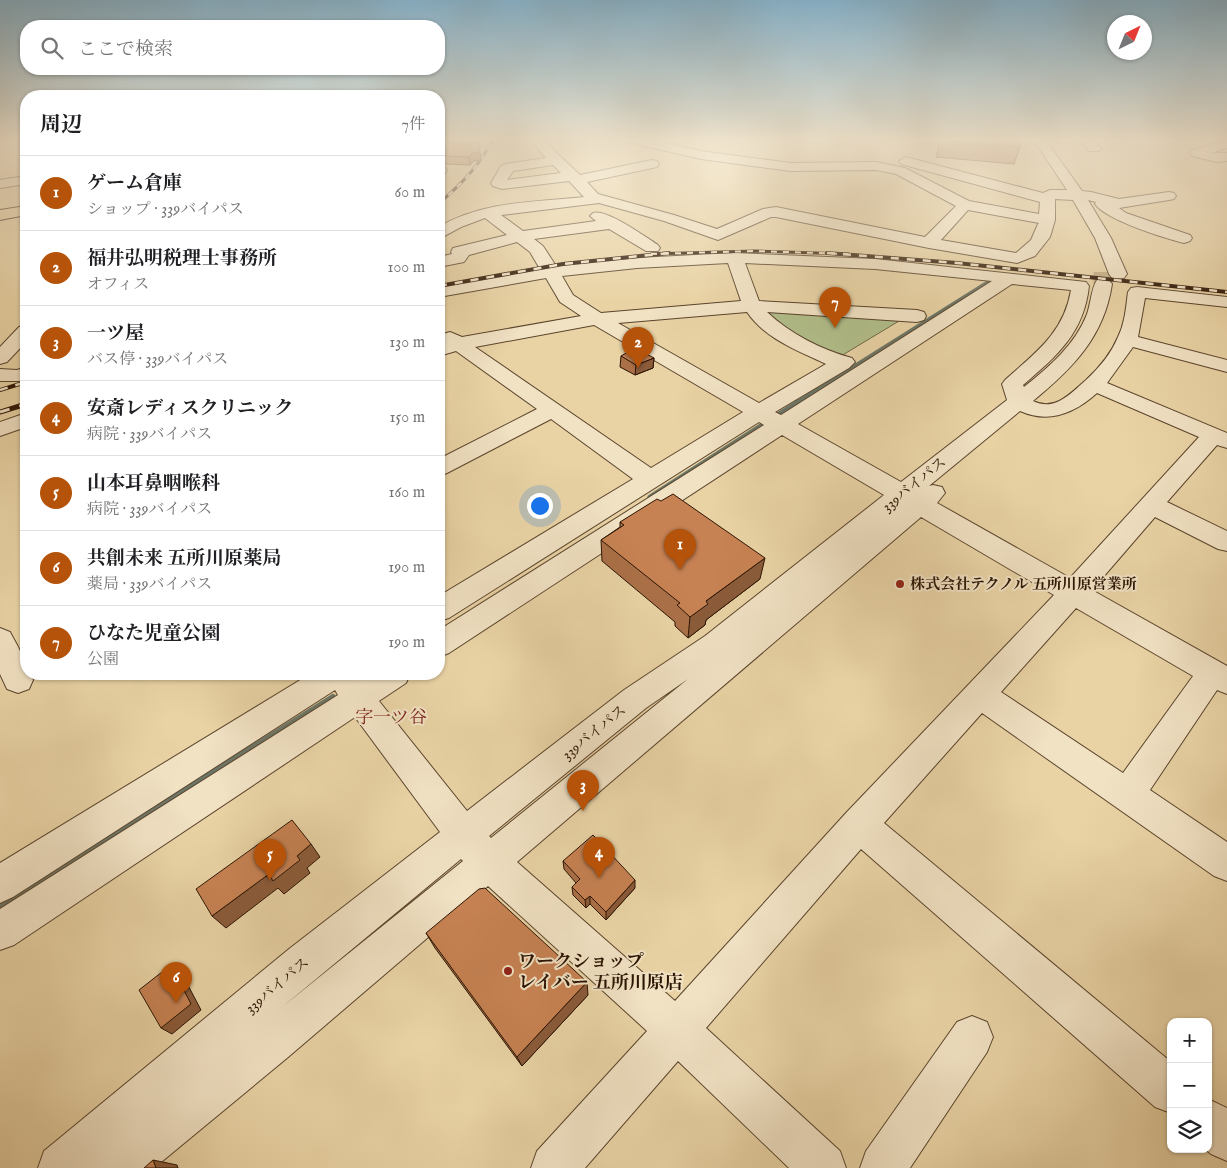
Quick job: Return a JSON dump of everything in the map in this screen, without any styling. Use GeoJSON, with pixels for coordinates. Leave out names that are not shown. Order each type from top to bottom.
{"type":"FeatureCollection","features":[{"type":"Feature","properties":{"kind":"highway"},"geometry":{"type":"LineString","coordinates":[[0,215],[20,212]]}},
{"type":"Feature","properties":{"kind":"street"},"geometry":{"type":"LineString","coordinates":[[589,194],[593,198],[592,212],[652,248]]}},
{"type":"Feature","properties":{"kind":"street"},"geometry":{"type":"LineString","coordinates":[[944,194],[966,205],[1010,221],[1047,220]]}},
{"type":"Feature","properties":{"kind":"street"},"geometry":{"type":"LineString","coordinates":[[1026,194],[1047,199]]}},
{"type":"Feature","properties":{"kind":"street"},"geometry":{"type":"LineString","coordinates":[[445,230],[455,224],[487,212],[593,198],[669,218],[718,235],[768,212],[776,212],[929,243],[1017,258],[1024,256],[1038,243],[1047,220],[1047,199],[1050,194],[1077,195],[1118,204],[1169,196]]}},
{"type":"Feature","properties":{"kind":"street"},"geometry":{"type":"LineString","coordinates":[[1077,195],[1122,216],[1184,238]]}},
{"type":"Feature","properties":{"kind":"street"},"geometry":{"type":"LineString","coordinates":[[117,1168],[272,1043],[477,849],[716,671],[910,499],[1025,405],[1085,366],[1106,334],[1116,309],[1105,240],[1077,195]]}},
{"type":"Feature","properties":{"kind":"street"},"geometry":{"type":"LineString","coordinates":[[929,243],[966,205]]}},
{"type":"Feature","properties":{"kind":"street"},"geometry":{"type":"LineString","coordinates":[[487,212],[537,249],[566,298],[597,319],[1220,677],[1127,795]]}},
{"type":"Feature","properties":{"kind":"street"},"geometry":{"type":"LineString","coordinates":[[445,261],[458,258],[461,256],[459,252],[521,236],[612,224]]}},
{"type":"Feature","properties":{"kind":"street"},"geometry":{"type":"LineString","coordinates":[[734,258],[752,306],[764,322],[842,364]]}},
{"type":"Feature","properties":{"kind":"street"},"geometry":{"type":"LineString","coordinates":[[445,291],[551,272],[637,263],[734,258],[874,264],[982,274],[1080,286],[1076,310],[1064,333],[1048,352],[1012,384],[1025,405],[1054,410],[1071,404],[1113,363],[1127,340],[1135,316],[1137,292],[1227,302]]}},
{"type":"Feature","properties":{"kind":"street"},"geometry":{"type":"LineString","coordinates":[[958,290],[982,274]]}},
{"type":"Feature","properties":{"kind":"street"},"geometry":{"type":"LineString","coordinates":[[445,606],[651,480],[770,418],[1009,278]]}},
{"type":"Feature","properties":{"kind":"street"},"geometry":{"type":"LineString","coordinates":[[445,641],[770,418],[842,364],[925,311],[752,306],[597,319],[448,347]]}},
{"type":"Feature","properties":{"kind":"street"},"geometry":{"type":"LineString","coordinates":[[0,358],[20,337]]}},
{"type":"Feature","properties":{"kind":"street"},"geometry":{"type":"LineString","coordinates":[[1127,340],[1227,366]]}},
{"type":"Feature","properties":{"kind":"street"},"geometry":{"type":"LineString","coordinates":[[448,347],[552,410],[651,480]]}},
{"type":"Feature","properties":{"kind":"street"},"geometry":{"type":"LineString","coordinates":[[0,376],[20,376]]}},
{"type":"Feature","properties":{"kind":"street"},"geometry":{"type":"LineString","coordinates":[[554,1168],[979,694],[1074,593],[1152,505],[1220,438],[1093,384]]}},
{"type":"Feature","properties":{"kind":"street"},"geometry":{"type":"LineString","coordinates":[[445,465],[552,410]]}},
{"type":"Feature","properties":{"kind":"street"},"geometry":{"type":"LineString","coordinates":[[0,429],[20,422]]}},
{"type":"Feature","properties":{"kind":"street"},"geometry":{"type":"LineString","coordinates":[[1152,505],[1227,542]]}},
{"type":"Feature","properties":{"kind":"street"},"geometry":{"type":"LineString","coordinates":[[0,640],[16,681]]}},
{"type":"Feature","properties":{"kind":"street"},"geometry":{"type":"LineString","coordinates":[[0,884],[344,682],[357,680]]}},
{"type":"Feature","properties":{"kind":"street"},"geometry":{"type":"LineString","coordinates":[[344,682],[477,849],[677,1030],[754,1105],[823,1168]]}},
{"type":"Feature","properties":{"kind":"street"},"geometry":{"type":"LineString","coordinates":[[0,931],[344,682]]}},
{"type":"Feature","properties":{"kind":"street"},"geometry":{"type":"LineString","coordinates":[[979,694],[1227,863]]}},
{"type":"Feature","properties":{"kind":"street"},"geometry":{"type":"LineString","coordinates":[[859,826],[1167,1087]]}},
{"type":"Feature","properties":{"kind":"street","name":"339バイパス"},"geometry":{"type":"LineString","coordinates":[[61,1168],[303,963],[477,849]]}},
{"type":"Feature","properties":{"kind":"street"},"geometry":{"type":"LineString","coordinates":[[883,1168],[972,1037]]}},
{"type":"Feature","properties":{"kind":"street"},"geometry":{"type":"LineString","coordinates":[[1212,1125],[1227,1138]]}},
{"type":"Feature","properties":{"kind":"green space"},"geometry":{"type":"Polygon","coordinates":[[[762,310],[894,316],[899,321],[841,356],[791,334],[762,310]]]}},
{"type":"Feature","properties":{"kind":"building"},"geometry":{"type":"Polygon","coordinates":[[[635,348],[654,358],[636,365],[621,356],[635,348]]]}},
{"type":"Feature","properties":{"kind":"building"},"geometry":{"type":"Polygon","coordinates":[[[673,494],[765,558],[706,601],[708,604],[690,617],[677,605],[680,603],[601,540],[624,525],[620,522],[657,499],[661,501],[673,494]]]}},
{"type":"Feature","properties":{"kind":"building"},"geometry":{"type":"Polygon","coordinates":[[[292,820],[311,844],[297,856],[300,860],[273,881],[269,874],[212,916],[196,889],[292,820]]]}},
{"type":"Feature","properties":{"kind":"building"},"geometry":{"type":"Polygon","coordinates":[[[593,835],[635,880],[606,912],[590,896],[585,900],[572,887],[580,879],[563,861],[593,835]]]}},
{"type":"Feature","properties":{"kind":"building","name":"ワークショップ レイバー 五所川原店"},"geometry":{"type":"Polygon","coordinates":[[[485,888],[587,982],[517,1057],[426,933],[479,889],[485,888]]]}},
{"type":"Feature","properties":{"kind":"building"},"geometry":{"type":"Polygon","coordinates":[[[171,965],[191,1004],[161,1028],[139,990],[171,965]]]}},
{"type":"Feature","properties":{"kind":"building"},"geometry":{"type":"Polygon","coordinates":[[[153,1160],[156,1168],[144,1168],[153,1160]]]}},
{"type":"Feature","properties":{"kind":"waterway"},"geometry":{"type":"LineString","coordinates":[[796,403],[990,281]]}},
{"type":"Feature","properties":{"kind":"waterway"},"geometry":{"type":"LineString","coordinates":[[779,414],[798,402]]}},
{"type":"Feature","properties":{"kind":"waterway"},"geometry":{"type":"LineString","coordinates":[[650,497],[762,425]]}},
{"type":"Feature","properties":{"kind":"waterway"},"geometry":{"type":"LineString","coordinates":[[97,845],[333,697]]}},
{"type":"Feature","properties":{"kind":"waterway"},"geometry":{"type":"LineString","coordinates":[[0,906],[99,844]]}},
{"type":"Feature","properties":{"kind":"tunnel"},"geometry":{"type":"LineString","coordinates":[[1103,272],[1103,284]]}},
{"type":"Feature","properties":{"kind":"railway"},"geometry":{"type":"LineString","coordinates":[[445,198],[450,194]]}},
{"type":"Feature","properties":{"kind":"railway"},"geometry":{"type":"LineString","coordinates":[[663,254],[755,251],[834,254]]}},
{"type":"Feature","properties":{"kind":"railway"},"geometry":{"type":"LineString","coordinates":[[663,254],[669,253]]}},
{"type":"Feature","properties":{"kind":"railway"},"geometry":{"type":"LineString","coordinates":[[827,253],[834,254]]}},
{"type":"Feature","properties":{"kind":"railway"},"geometry":{"type":"LineString","coordinates":[[651,254],[663,254]]}},
{"type":"Feature","properties":{"kind":"railway"},"geometry":{"type":"LineString","coordinates":[[445,285],[563,264],[663,254]]}},
{"type":"Feature","properties":{"kind":"railway"},"geometry":{"type":"LineString","coordinates":[[834,254],[848,254]]}},
{"type":"Feature","properties":{"kind":"railway"},"geometry":{"type":"LineString","coordinates":[[834,254],[957,263],[1227,292]]}},
{"type":"Feature","properties":{"kind":"railway"},"geometry":{"type":"LineString","coordinates":[[0,390],[20,384]]}},
{"type":"Feature","properties":{"kind":"railway"},"geometry":{"type":"LineString","coordinates":[[0,412],[20,406]]}},
{"type":"Feature","properties":{"kind":"place","name":"ひなた児童公園"},"geometry":{"type":"Point","coordinates":[835,328]}},
{"type":"Feature","properties":{"kind":"place","name":"福井弘明税理士事務所"},"geometry":{"type":"Point","coordinates":[638,368]}},
{"type":"Feature","properties":{"kind":"place","name":"ゲーム倉庫"},"geometry":{"type":"Point","coordinates":[680,570]}},
{"type":"Feature","properties":{"kind":"place","name":"株式会社テクノル 五所川原営業所"},"geometry":{"type":"Point","coordinates":[900,584]}},
{"type":"Feature","properties":{"kind":"place","name":"一ツ屋"},"geometry":{"type":"Point","coordinates":[583,811]}},
{"type":"Feature","properties":{"kind":"place","name":"安斎レディスクリニック"},"geometry":{"type":"Point","coordinates":[599,878]}},
{"type":"Feature","properties":{"kind":"place","name":"山本耳鼻咽喉科"},"geometry":{"type":"Point","coordinates":[270,880]}},
{"type":"Feature","properties":{"kind":"place","name":"ワークショップ レイバー 五所川原店"},"geometry":{"type":"Point","coordinates":[508,971]}},
{"type":"Feature","properties":{"kind":"place","name":"共創未来 五所川原薬局"},"geometry":{"type":"Point","coordinates":[176,1003]}},
{"type":"Feature","properties":{"kind":"district","name":"字一ツ谷"},"geometry":{"type":"Point","coordinates":[391,717]}}]}
